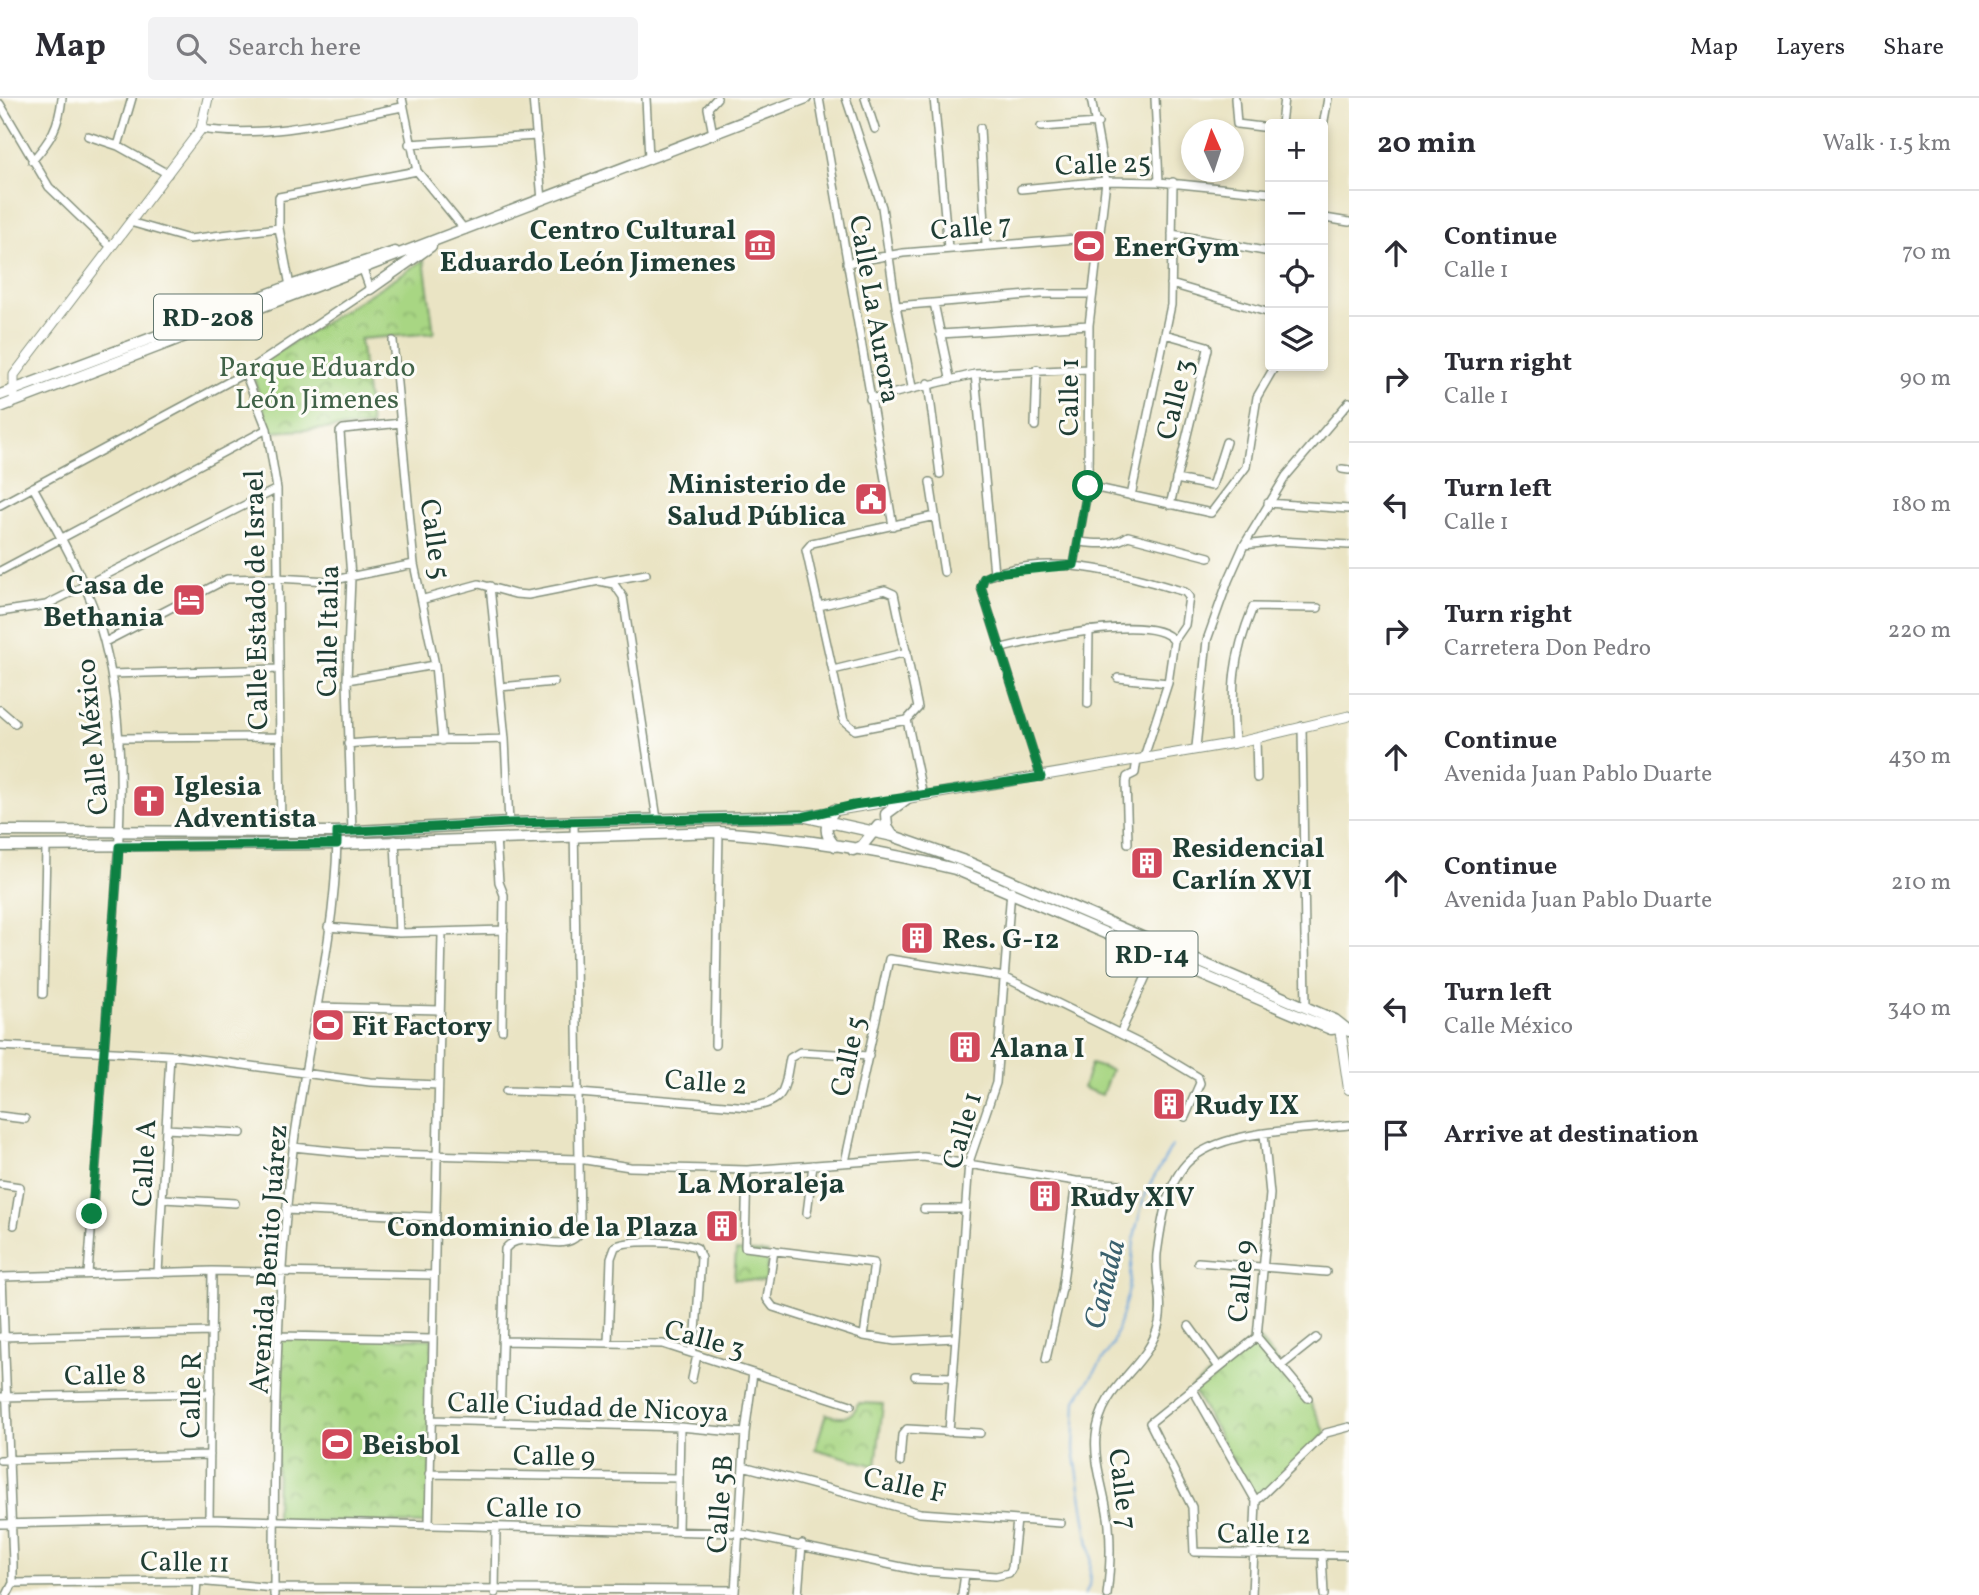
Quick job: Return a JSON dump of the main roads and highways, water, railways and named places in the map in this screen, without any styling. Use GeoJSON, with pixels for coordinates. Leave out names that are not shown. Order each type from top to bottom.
{"type":"FeatureCollection","features":[{"type":"Feature","properties":{"kind":"main road","name":"RD-208"},"geometry":{"type":"LineString","coordinates":[[0,407],[14,396],[290,286],[465,230],[806,98]]}},
{"type":"Feature","properties":{"kind":"main road"},"geometry":{"type":"LineString","coordinates":[[370,289],[445,237]]}},
{"type":"Feature","properties":{"kind":"main road","name":"RD-208"},"geometry":{"type":"LineString","coordinates":[[0,395],[14,396],[362,265]]}},
{"type":"Feature","properties":{"kind":"main road"},"geometry":{"type":"LineString","coordinates":[[853,850],[862,846],[886,814],[909,797]]}},
{"type":"Feature","properties":{"kind":"main road"},"geometry":{"type":"LineString","coordinates":[[834,810],[827,822],[826,836],[835,846]]}},
{"type":"Feature","properties":{"kind":"main road"},"geometry":{"type":"LineString","coordinates":[[886,814],[887,827],[893,836]]}},
{"type":"Feature","properties":{"kind":"main road","name":"RD-14"},"geometry":{"type":"LineString","coordinates":[[0,846],[119,847],[337,838],[352,832],[509,823],[802,817],[893,836],[1306,1019],[1331,1029],[1345,1030]]}},
{"type":"Feature","properties":{"kind":"main road","name":"RD-14"},"geometry":{"type":"LineString","coordinates":[[0,831],[281,833],[395,841],[719,832],[782,837],[968,868]]}},
{"type":"Feature","properties":{"kind":"main road","name":"RD-14"},"geometry":{"type":"LineString","coordinates":[[1157,951],[1335,1020],[1345,1030]]}},
{"type":"Feature","properties":{"kind":"main road"},"geometry":{"type":"LineString","coordinates":[[1345,1030],[1349,1089]]}},
{"type":"Feature","properties":{"kind":"waterway","name":"Cañada"},"geometry":{"type":"LineString","coordinates":[[1085,1595],[1089,1586],[1091,1557],[1074,1450],[1076,1400],[1113,1344],[1128,1293],[1135,1233],[1145,1193],[1172,1146]]}},
{"type":"Feature","properties":{"kind":"place","name":"Centro Cultural Eduardo León Jimenes"},"geometry":{"type":"Point","coordinates":[760,245]}},
{"type":"Feature","properties":{"kind":"place","name":"EnerGym"},"geometry":{"type":"Point","coordinates":[1089,246]}},
{"type":"Feature","properties":{"kind":"place","name":"Ministerio de Salud Pública"},"geometry":{"type":"Point","coordinates":[871,499]}},
{"type":"Feature","properties":{"kind":"place","name":"Casa de Bethania"},"geometry":{"type":"Point","coordinates":[189,600]}},
{"type":"Feature","properties":{"kind":"place","name":"Iglesia Adventista"},"geometry":{"type":"Point","coordinates":[149,801]}},
{"type":"Feature","properties":{"kind":"place","name":"Residencial Carlín XVI"},"geometry":{"type":"Point","coordinates":[1147,863]}},
{"type":"Feature","properties":{"kind":"place","name":"Res. G-12"},"geometry":{"type":"Point","coordinates":[917,938]}},
{"type":"Feature","properties":{"kind":"place","name":"Fit Factory"},"geometry":{"type":"Point","coordinates":[328,1025]}},
{"type":"Feature","properties":{"kind":"place","name":"Alana I"},"geometry":{"type":"Point","coordinates":[965,1047]}},
{"type":"Feature","properties":{"kind":"place","name":"Rudy IX"},"geometry":{"type":"Point","coordinates":[1169,1104]}},
{"type":"Feature","properties":{"kind":"place","name":"Rudy XIV"},"geometry":{"type":"Point","coordinates":[1045,1196]}},
{"type":"Feature","properties":{"kind":"place","name":"Condominio de la Plaza"},"geometry":{"type":"Point","coordinates":[722,1226]}},
{"type":"Feature","properties":{"kind":"place","name":"Beisbol"},"geometry":{"type":"Point","coordinates":[337,1444]}},
{"type":"Feature","properties":{"kind":"district","name":"La Moraleja"},"geometry":{"type":"Point","coordinates":[761,1183]}},
{"type":"Feature","properties":{"kind":"park label","name":"Parque Eduardo León Jimenes"},"geometry":{"type":"Point","coordinates":[317,382]}}]}
